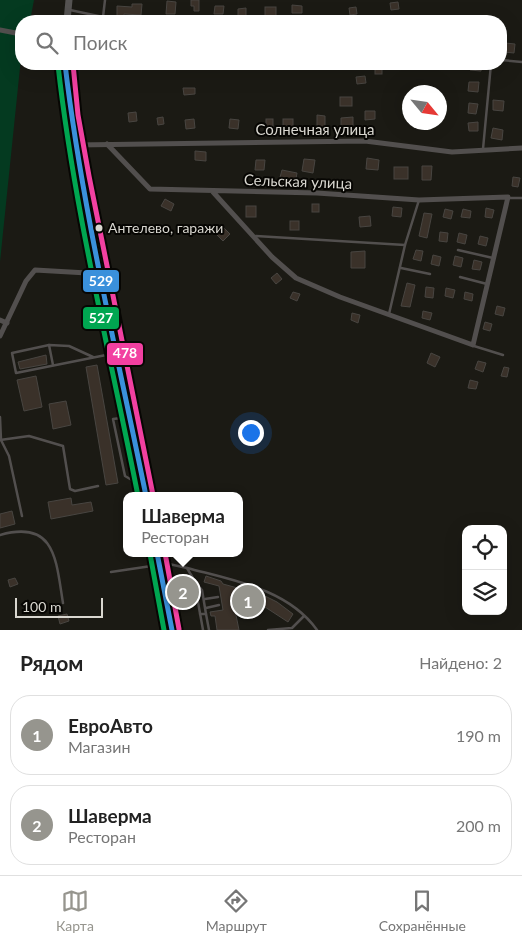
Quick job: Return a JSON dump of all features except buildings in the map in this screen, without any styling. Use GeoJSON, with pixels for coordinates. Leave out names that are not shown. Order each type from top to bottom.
{"type":"FeatureCollection","features":[{"type":"Feature","properties":{"kind":"main road"},"geometry":{"type":"LineString","coordinates":[[68,15],[69,0]]}},
{"type":"Feature","properties":{"kind":"main road"},"geometry":{"type":"LineString","coordinates":[[66,70],[76,145],[145,492]]}},
{"type":"Feature","properties":{"kind":"main road"},"geometry":{"type":"LineString","coordinates":[[158,557],[172,630]]}},
{"type":"Feature","properties":{"kind":"street"},"geometry":{"type":"LineString","coordinates":[[0,30],[15,33]]}},
{"type":"Feature","properties":{"kind":"street","name":"Солнечная улица"},"geometry":{"type":"LineString","coordinates":[[76,145],[364,141],[447,151],[522,148]]}},
{"type":"Feature","properties":{"kind":"street","name":"Сельская улица"},"geometry":{"type":"LineString","coordinates":[[107,144],[150,189],[317,193],[419,200],[508,198]]}},
{"type":"Feature","properties":{"kind":"street"},"geometry":{"type":"LineString","coordinates":[[214,192],[256,236],[272,257],[296,278],[340,297],[473,345],[508,198]]}},
{"type":"Feature","properties":{"kind":"street"},"geometry":{"type":"LineString","coordinates":[[0,336],[26,281],[35,270],[87,273],[101,271]]}},
{"type":"Feature","properties":{"kind":"street"},"geometry":{"type":"LineString","coordinates":[[0,320],[7,323]]}},
{"type":"Feature","properties":{"kind":"lane"},"geometry":{"type":"LineString","coordinates":[[103,15],[105,0]]}},
{"type":"Feature","properties":{"kind":"lane"},"geometry":{"type":"LineString","coordinates":[[68,10],[93,15]]}},
{"type":"Feature","properties":{"kind":"lane"},"geometry":{"type":"LineString","coordinates":[[507,61],[522,62]]}},
{"type":"Feature","properties":{"kind":"lane"},"geometry":{"type":"LineString","coordinates":[[483,150],[490,70]]}},
{"type":"Feature","properties":{"kind":"lane"},"geometry":{"type":"LineString","coordinates":[[364,141],[366,127]]}},
{"type":"Feature","properties":{"kind":"lane"},"geometry":{"type":"LineString","coordinates":[[508,198],[522,198]]}},
{"type":"Feature","properties":{"kind":"lane"},"geometry":{"type":"LineString","coordinates":[[389,314],[405,245],[419,200]]}},
{"type":"Feature","properties":{"kind":"lane"},"geometry":{"type":"LineString","coordinates":[[256,236],[405,245]]}},
{"type":"Feature","properties":{"kind":"lane"},"geometry":{"type":"LineString","coordinates":[[458,250],[493,258]]}},
{"type":"Feature","properties":{"kind":"lane"},"geometry":{"type":"LineString","coordinates":[[401,268],[430,274]]}},
{"type":"Feature","properties":{"kind":"lane"},"geometry":{"type":"LineString","coordinates":[[460,277],[487,284]]}},
{"type":"Feature","properties":{"kind":"lane"},"geometry":{"type":"LineString","coordinates":[[93,358],[69,346],[49,345],[12,354],[16,373],[93,358],[118,352]]}},
{"type":"Feature","properties":{"kind":"lane"},"geometry":{"type":"LineString","coordinates":[[49,345],[54,365]]}},
{"type":"Feature","properties":{"kind":"lane"},"geometry":{"type":"LineString","coordinates":[[473,345],[502,355]]}},
{"type":"Feature","properties":{"kind":"lane"},"geometry":{"type":"LineString","coordinates":[[0,417],[1,440],[9,456],[22,516]]}},
{"type":"Feature","properties":{"kind":"lane"},"geometry":{"type":"LineString","coordinates":[[131,417],[113,419],[116,440],[125,476],[144,488]]}},
{"type":"Feature","properties":{"kind":"lane"},"geometry":{"type":"LineString","coordinates":[[1,440],[30,436],[63,446],[70,489],[75,491],[98,486]]}},
{"type":"Feature","properties":{"kind":"lane"},"geometry":{"type":"LineString","coordinates":[[0,535],[30,530],[44,539],[56,564],[63,603]]}},
{"type":"Feature","properties":{"kind":"lane"},"geometry":{"type":"LineString","coordinates":[[111,572],[159,563],[187,568],[276,595],[293,606],[317,630]]}},
{"type":"Feature","properties":{"kind":"lane"},"geometry":{"type":"LineString","coordinates":[[187,568],[202,590],[209,630]]}},
{"type":"Feature","properties":{"kind":"lane"},"geometry":{"type":"LineString","coordinates":[[194,580],[203,630]]}},
{"type":"Feature","properties":{"kind":"lane"},"geometry":{"type":"LineString","coordinates":[[205,599],[218,597]]}},
{"type":"Feature","properties":{"kind":"lane"},"geometry":{"type":"LineString","coordinates":[[206,608],[219,605]]}},
{"type":"Feature","properties":{"kind":"lane"},"geometry":{"type":"LineString","coordinates":[[200,614],[206,614]]}},
{"type":"Feature","properties":{"kind":"lane"},"geometry":{"type":"LineString","coordinates":[[268,630],[292,628],[304,616]]}},
{"type":"Feature","properties":{"kind":"green space"},"geometry":{"type":"Polygon","coordinates":[[[0,0],[34,0],[31,15],[15,15],[15,70],[20,70],[0,262],[0,0]]]}},
{"type":"Feature","properties":{"kind":"transit line","name":"527"},"geometry":{"type":"LineString","coordinates":[[59,70],[73,173],[83,227],[137,492]]}},
{"type":"Feature","properties":{"kind":"transit line","name":"529"},"geometry":{"type":"LineString","coordinates":[[66,70],[90,226],[145,492]]}},
{"type":"Feature","properties":{"kind":"transit line","name":"478"},"geometry":{"type":"LineString","coordinates":[[74,70],[78,115],[89,176],[152,492]]}},
{"type":"Feature","properties":{"kind":"transit line","name":"527"},"geometry":{"type":"LineString","coordinates":[[151,557],[164,630]]}},
{"type":"Feature","properties":{"kind":"transit line","name":"529"},"geometry":{"type":"LineString","coordinates":[[158,557],[172,630]]}},
{"type":"Feature","properties":{"kind":"transit line","name":"478"},"geometry":{"type":"LineString","coordinates":[[166,557],[179,629]]}},
{"type":"Feature","properties":{"kind":"place","name":"Антелево, гаражи"},"geometry":{"type":"Point","coordinates":[99,228]}},
{"type":"Feature","properties":{"kind":"place","name":"Шаверма"},"geometry":{"type":"Point","coordinates":[183,592]}},
{"type":"Feature","properties":{"kind":"place","name":"ЕвроАвто"},"geometry":{"type":"Point","coordinates":[248,601]}}]}
